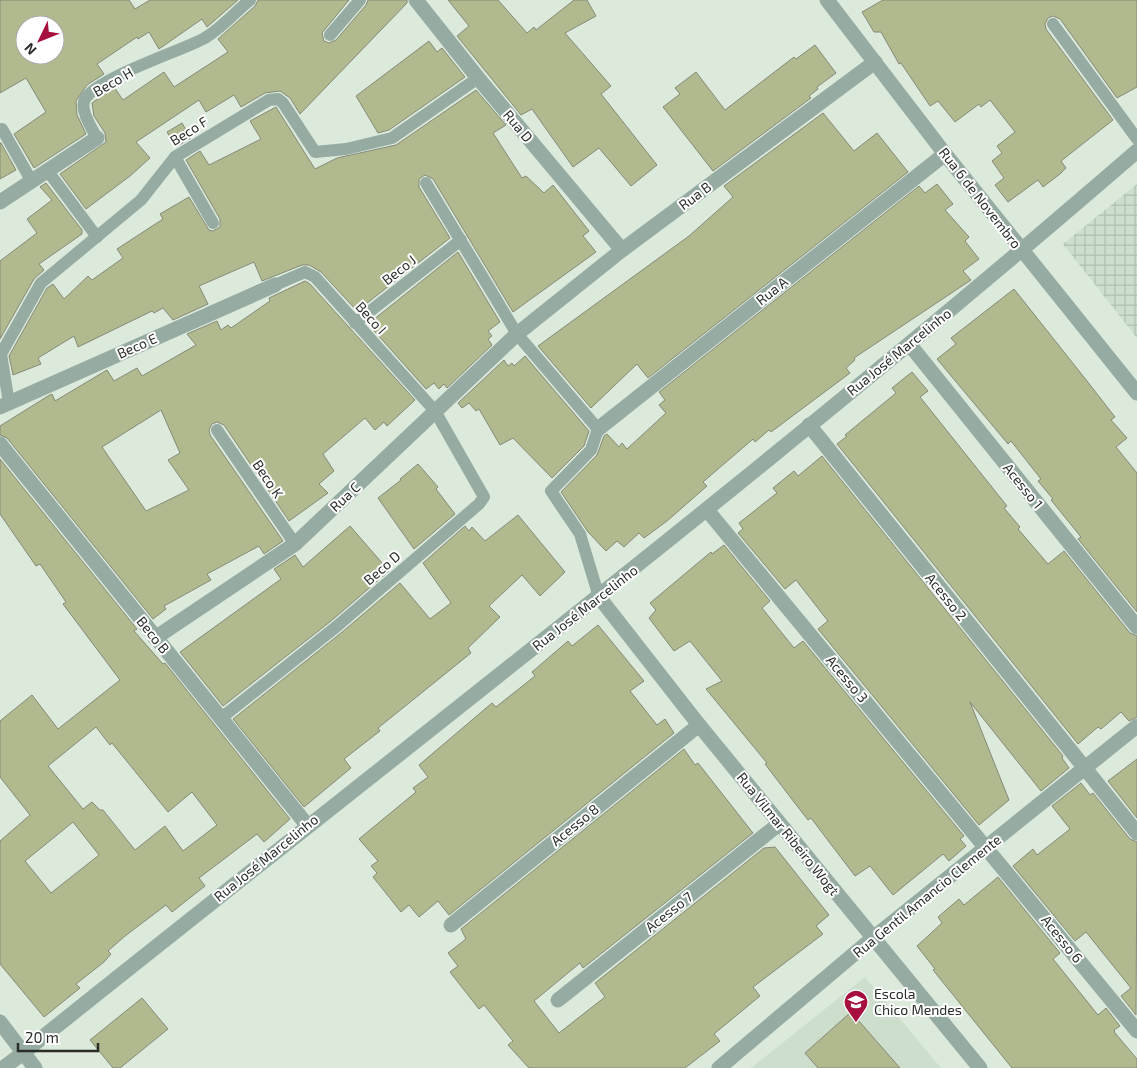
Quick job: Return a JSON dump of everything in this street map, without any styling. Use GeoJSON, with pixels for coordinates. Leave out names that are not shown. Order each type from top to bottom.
{"type":"FeatureCollection","features":[{"type":"Feature","properties":{"kind":"street","name":"Rua D"},"geometry":{"type":"LineString","coordinates":[[416,0],[478,78],[622,250]]}},
{"type":"Feature","properties":{"kind":"street","name":"Rua 6 de Novembro"},"geometry":{"type":"LineString","coordinates":[[832,1],[875,62],[945,154],[1137,393]]}},
{"type":"Feature","properties":{"kind":"street","name":"Rua B"},"geometry":{"type":"LineString","coordinates":[[517,334],[622,250],[875,62]]}},
{"type":"Feature","properties":{"kind":"street","name":"Beco H"},"geometry":{"type":"LineString","coordinates":[[0,202],[96,138]]}},
{"type":"Feature","properties":{"kind":"street","name":"Rua José Marcelinho"},"geometry":{"type":"LineString","coordinates":[[3,1068],[307,825],[599,597],[707,510],[809,425],[910,345],[1137,151]]}},
{"type":"Feature","properties":{"kind":"street","name":"Rua A"},"geometry":{"type":"LineString","coordinates":[[598,429],[945,154]]}},
{"type":"Feature","properties":{"kind":"street","name":"Beco E"},"geometry":{"type":"LineString","coordinates":[[4,405],[275,285]]}},
{"type":"Feature","properties":{"kind":"street","name":"Rua C"},"geometry":{"type":"LineString","coordinates":[[156,638],[295,544],[517,334]]}},
{"type":"Feature","properties":{"kind":"street","name":"Acesso 1"},"geometry":{"type":"LineString","coordinates":[[910,345],[1137,627]]}},
{"type":"Feature","properties":{"kind":"street","name":"Acesso 2"},"geometry":{"type":"LineString","coordinates":[[809,425],[1137,833]]}},
{"type":"Feature","properties":{"kind":"street","name":"Beco B"},"geometry":{"type":"LineString","coordinates":[[0,444],[307,825]]}},
{"type":"Feature","properties":{"kind":"street","name":"Acesso 3"},"geometry":{"type":"LineString","coordinates":[[707,510],[988,848]]}},
{"type":"Feature","properties":{"kind":"street","name":"Rua Vilmar Ribeiro Wogt"},"geometry":{"type":"LineString","coordinates":[[599,597],[779,824],[980,1068]]}},
{"type":"Feature","properties":{"kind":"street","name":"Acesso 8"},"geometry":{"type":"LineString","coordinates":[[451,925],[699,724]]}},
{"type":"Feature","properties":{"kind":"street","name":"Rua Gentil Amancio Clemente"},"geometry":{"type":"LineString","coordinates":[[719,1068],[873,938],[988,848],[1137,726]]}},
{"type":"Feature","properties":{"kind":"street","name":"Acesso 7"},"geometry":{"type":"LineString","coordinates":[[558,1000],[779,824]]}},
{"type":"Feature","properties":{"kind":"street","name":"Acesso 6"},"geometry":{"type":"LineString","coordinates":[[988,848],[1137,1031]]}},
{"type":"Feature","properties":{"kind":"street"},"geometry":{"type":"LineString","coordinates":[[0,1022],[35,1068]]}},
{"type":"Feature","properties":{"kind":"lane","name":"Beco H"},"geometry":{"type":"LineString","coordinates":[[96,138],[85,112],[83,103],[85,98],[112,79],[204,38],[250,0]]}},
{"type":"Feature","properties":{"kind":"lane"},"geometry":{"type":"LineString","coordinates":[[330,35],[360,0]]}},
{"type":"Feature","properties":{"kind":"lane"},"geometry":{"type":"LineString","coordinates":[[1053,24],[1137,139]]}},
{"type":"Feature","properties":{"kind":"lane","name":"Beco F"},"geometry":{"type":"LineString","coordinates":[[4,405],[2,354],[41,283],[141,200],[175,157],[269,100],[278,99],[283,103],[315,152],[346,149],[392,138],[478,78]]}},
{"type":"Feature","properties":{"kind":"lane"},"geometry":{"type":"LineString","coordinates":[[2,129],[31,180]]}},
{"type":"Feature","properties":{"kind":"lane"},"geometry":{"type":"LineString","coordinates":[[175,157],[213,223]]}},
{"type":"Feature","properties":{"kind":"lane"},"geometry":{"type":"LineString","coordinates":[[46,170],[97,237]]}},
{"type":"Feature","properties":{"kind":"lane"},"geometry":{"type":"LineString","coordinates":[[426,184],[517,334],[598,429],[591,450],[551,491],[580,534],[599,597]]}},
{"type":"Feature","properties":{"kind":"lane","name":"Beco J"},"geometry":{"type":"LineString","coordinates":[[355,323],[461,240]]}},
{"type":"Feature","properties":{"kind":"lane","name":"Beco I"},"geometry":{"type":"LineString","coordinates":[[275,285],[305,272],[310,273],[435,411]]}},
{"type":"Feature","properties":{"kind":"lane","name":"Beco D"},"geometry":{"type":"LineString","coordinates":[[220,719],[336,628],[479,504],[484,497],[435,411]]}},
{"type":"Feature","properties":{"kind":"lane","name":"Beco K"},"geometry":{"type":"LineString","coordinates":[[217,430],[295,544]]}},
{"type":"Feature","properties":{"kind":"shaded area"},"geometry":{"type":"Polygon","coordinates":[[[1137,184],[1137,338],[1063,244],[1137,184]]]}},
{"type":"Feature","properties":{"kind":"shaded area","name":"Escola Chico Mendes"},"geometry":{"type":"Polygon","coordinates":[[[865,977],[941,1068],[751,1068],[865,977]]]}},
{"type":"Feature","properties":{"kind":"building"},"geometry":{"type":"Polygon","coordinates":[[[0,0],[129,0],[135,9],[150,0],[238,0],[207,27],[202,19],[159,49],[149,32],[138,39],[137,37],[97,64],[104,74],[87,85],[76,101],[77,115],[86,134],[34,168],[14,134],[46,112],[26,78],[0,93],[0,0]]]}},
{"type":"Feature","properties":{"kind":"building"},"geometry":{"type":"Polygon","coordinates":[[[258,0],[349,0],[322,33],[324,41],[329,43],[336,40],[366,5],[368,0],[407,0],[407,3],[300,114],[290,98],[280,91],[265,93],[241,107],[234,95],[206,112],[199,100],[136,142],[150,158],[130,176],[86,209],[60,174],[106,142],[105,133],[94,116],[92,103],[114,87],[123,100],[164,72],[174,87],[228,52],[218,39],[255,6],[258,0]]]}},
{"type":"Feature","properties":{"kind":"building"},"geometry":{"type":"Polygon","coordinates":[[[448,0],[498,0],[527,33],[534,27],[536,30],[574,0],[587,0],[596,16],[565,33],[611,86],[601,94],[657,165],[631,186],[599,148],[573,167],[532,109],[521,115],[457,36],[469,26],[448,0]]]}},
{"type":"Feature","properties":{"kind":"building"},"geometry":{"type":"Polygon","coordinates":[[[883,0],[1137,0],[1137,87],[1117,98],[1060,19],[1053,16],[1048,18],[1045,24],[1046,29],[1113,120],[1061,161],[1066,168],[1060,174],[1043,187],[1038,180],[1008,202],[995,185],[1004,178],[992,161],[1002,153],[997,146],[1015,132],[990,100],[981,107],[979,104],[955,122],[938,101],[930,106],[901,63],[899,64],[881,32],[874,32],[862,12],[883,0]]]}},
{"type":"Feature","properties":{"kind":"building"},"geometry":{"type":"Polygon","coordinates":[[[429,41],[437,52],[442,48],[465,77],[389,130],[378,133],[356,96],[429,41]]]}},
{"type":"Feature","properties":{"kind":"building"},"geometry":{"type":"Polygon","coordinates":[[[815,45],[836,73],[817,87],[818,89],[809,96],[811,98],[713,171],[663,107],[680,94],[675,88],[696,72],[725,110],[794,57],[796,59],[815,45]]]}},
{"type":"Feature","properties":{"kind":"building"},"geometry":{"type":"Polygon","coordinates":[[[476,90],[506,125],[493,133],[522,178],[526,176],[544,193],[553,185],[589,231],[583,236],[596,252],[513,312],[433,179],[425,175],[419,179],[419,187],[450,238],[357,311],[321,272],[309,265],[302,265],[262,281],[254,262],[199,286],[208,304],[173,320],[163,308],[154,313],[152,311],[78,347],[74,336],[38,358],[41,364],[13,375],[9,356],[47,288],[53,284],[64,299],[88,276],[92,280],[123,258],[117,249],[163,219],[160,214],[189,197],[209,230],[213,231],[220,227],[220,219],[186,160],[200,151],[209,165],[261,139],[250,121],[276,107],[315,169],[337,158],[396,145],[476,90]]]}},
{"type":"Feature","properties":{"kind":"building"},"geometry":{"type":"Polygon","coordinates":[[[823,113],[854,151],[877,133],[908,172],[648,378],[637,364],[591,408],[538,346],[689,236],[733,197],[724,186],[823,113]]]}},
{"type":"Feature","properties":{"kind":"building"},"geometry":{"type":"Polygon","coordinates":[[[182,123],[191,138],[176,147],[167,132],[182,123]]]}},
{"type":"Feature","properties":{"kind":"building"},"geometry":{"type":"Polygon","coordinates":[[[0,143],[16,170],[0,179],[0,143]]]}},
{"type":"Feature","properties":{"kind":"building"},"geometry":{"type":"Polygon","coordinates":[[[46,183],[82,230],[82,234],[39,264],[44,270],[34,279],[0,339],[0,261],[37,233],[27,219],[52,200],[40,187],[46,183]]]}},
{"type":"Feature","properties":{"kind":"building"},"geometry":{"type":"Polygon","coordinates":[[[937,184],[953,204],[945,210],[969,237],[965,241],[979,259],[963,271],[971,280],[854,358],[855,360],[846,368],[850,373],[771,432],[769,430],[755,442],[753,439],[703,482],[707,486],[667,521],[644,538],[639,533],[624,547],[617,541],[606,551],[588,532],[561,492],[597,455],[604,436],[607,434],[619,447],[622,443],[627,449],[666,413],[659,405],[665,400],[659,392],[919,186],[925,193],[937,184]]]}},
{"type":"Feature","properties":{"kind":"building"},"geometry":{"type":"Polygon","coordinates":[[[458,252],[500,322],[488,331],[492,336],[488,339],[492,345],[447,388],[444,384],[439,389],[434,383],[426,389],[368,324],[458,252]]]}},
{"type":"Feature","properties":{"kind":"building"},"geometry":{"type":"Polygon","coordinates":[[[305,281],[310,284],[415,400],[387,426],[384,422],[375,430],[365,418],[323,454],[334,471],[319,484],[328,493],[289,521],[224,425],[217,422],[212,424],[209,430],[210,435],[283,541],[264,554],[259,546],[207,574],[211,580],[164,606],[166,609],[153,619],[7,438],[0,435],[0,426],[48,396],[52,394],[55,401],[107,370],[114,381],[137,368],[142,376],[196,345],[187,334],[217,321],[221,330],[228,325],[231,328],[270,301],[269,298],[305,281]],[[161,410],[102,447],[146,511],[189,490],[168,460],[180,453],[161,410]]]}},
{"type":"Feature","properties":{"kind":"building"},"geometry":{"type":"Polygon","coordinates":[[[1014,289],[1115,417],[1111,420],[1127,438],[1116,447],[1137,473],[1137,612],[1078,539],[1081,537],[1051,500],[1053,499],[1038,481],[1041,479],[1011,441],[1008,444],[937,359],[956,344],[951,338],[1014,289]]]}},
{"type":"Feature","properties":{"kind":"building"},"geometry":{"type":"Polygon","coordinates":[[[525,356],[589,431],[584,446],[552,478],[513,438],[500,445],[479,409],[476,411],[469,403],[462,408],[458,403],[504,360],[508,366],[512,363],[514,366],[525,356]]]}},
{"type":"Feature","properties":{"kind":"building"},"geometry":{"type":"Polygon","coordinates":[[[912,372],[928,391],[920,397],[1007,506],[1004,508],[1020,527],[1018,529],[1048,564],[1064,551],[1130,633],[1137,636],[1137,717],[1129,721],[1121,712],[1101,729],[1098,727],[1078,744],[837,444],[847,436],[845,435],[896,393],[892,388],[912,372]]]}},
{"type":"Feature","properties":{"kind":"building"},"geometry":{"type":"Polygon","coordinates":[[[822,456],[1063,756],[1062,758],[1069,768],[1041,791],[970,702],[1009,800],[979,825],[818,629],[828,621],[796,580],[785,589],[738,533],[743,529],[739,523],[777,493],[773,488],[794,471],[798,476],[822,456]]]}},
{"type":"Feature","properties":{"kind":"building"},"geometry":{"type":"Polygon","coordinates":[[[0,459],[137,629],[134,631],[163,664],[165,663],[290,819],[264,842],[257,834],[199,878],[205,886],[172,912],[166,905],[125,936],[108,951],[111,954],[104,962],[76,984],[80,988],[44,1017],[0,964],[0,841],[30,815],[0,777],[0,721],[32,695],[58,729],[120,680],[63,604],[66,602],[40,564],[36,566],[0,514],[0,459]],[[96,727],[48,766],[83,809],[92,802],[100,810],[103,810],[135,850],[165,826],[183,851],[217,825],[192,792],[168,812],[112,743],[110,745],[96,727]],[[73,822],[25,861],[51,893],[99,855],[73,822]]]}},
{"type":"Feature","properties":{"kind":"building"},"geometry":{"type":"Polygon","coordinates":[[[418,464],[438,487],[436,489],[455,514],[414,549],[378,498],[418,464]]]}},
{"type":"Feature","properties":{"kind":"building"},"geometry":{"type":"Polygon","coordinates":[[[518,515],[565,572],[540,596],[522,575],[489,606],[500,617],[468,648],[471,653],[378,728],[380,731],[344,759],[351,768],[304,807],[233,719],[341,633],[400,583],[430,619],[451,603],[423,563],[465,526],[469,531],[472,527],[485,541],[518,515]]]}},
{"type":"Feature","properties":{"kind":"building"},"geometry":{"type":"Polygon","coordinates":[[[350,526],[389,571],[331,621],[223,706],[180,652],[281,579],[274,569],[295,555],[303,567],[350,526]]]}},
{"type":"Feature","properties":{"kind":"building"},"geometry":{"type":"Polygon","coordinates":[[[724,545],[770,601],[762,608],[794,648],[803,641],[964,836],[960,839],[966,846],[949,861],[943,854],[893,895],[870,866],[855,876],[811,818],[808,820],[765,764],[767,763],[706,689],[722,681],[690,641],[674,651],[649,618],[656,610],[650,603],[711,552],[712,554],[724,545]]]}},
{"type":"Feature","properties":{"kind":"building"},"geometry":{"type":"Polygon","coordinates":[[[598,625],[644,681],[630,691],[657,725],[665,719],[674,733],[449,915],[438,901],[419,917],[409,905],[401,912],[373,877],[377,873],[371,866],[378,861],[359,839],[416,792],[413,788],[428,777],[419,765],[492,703],[496,707],[535,676],[532,672],[568,641],[572,646],[598,625]]]}},
{"type":"Feature","properties":{"kind":"building"},"geometry":{"type":"Polygon","coordinates":[[[684,749],[695,765],[698,763],[753,833],[583,968],[580,963],[534,1001],[559,1033],[605,997],[595,983],[764,848],[775,847],[829,915],[816,926],[823,934],[753,987],[760,996],[714,1034],[720,1041],[685,1068],[529,1068],[508,1045],[513,1041],[484,1005],[479,1009],[450,972],[458,966],[448,953],[466,939],[461,929],[684,749]]]}},
{"type":"Feature","properties":{"kind":"building"},"geometry":{"type":"Polygon","coordinates":[[[1137,759],[1137,818],[1108,781],[1137,759]]]}},
{"type":"Feature","properties":{"kind":"building"},"geometry":{"type":"Polygon","coordinates":[[[1081,783],[1090,795],[1093,793],[1130,839],[1137,842],[1136,1015],[1121,996],[1131,988],[1086,932],[1075,941],[1013,866],[1033,849],[1037,855],[1070,829],[1052,806],[1081,783]]]}},
{"type":"Feature","properties":{"kind":"building"},"geometry":{"type":"Polygon","coordinates":[[[998,877],[1060,953],[1053,959],[1098,1015],[1106,1008],[1120,1026],[1114,1030],[1115,1033],[1137,1059],[1137,1068],[1012,1068],[933,970],[935,969],[917,946],[942,923],[938,917],[959,899],[964,905],[998,877]]]}},
{"type":"Feature","properties":{"kind":"building"},"geometry":{"type":"Polygon","coordinates":[[[142,998],[168,1029],[120,1068],[113,1068],[90,1040],[142,998]]]}},
{"type":"Feature","properties":{"kind":"building"},"geometry":{"type":"Polygon","coordinates":[[[851,1012],[900,1068],[818,1068],[805,1053],[851,1012]]]}},
{"type":"Feature","properties":{"kind":"place","name":"Escola Chico Mendes"},"geometry":{"type":"Point","coordinates":[856,1023]}}]}
